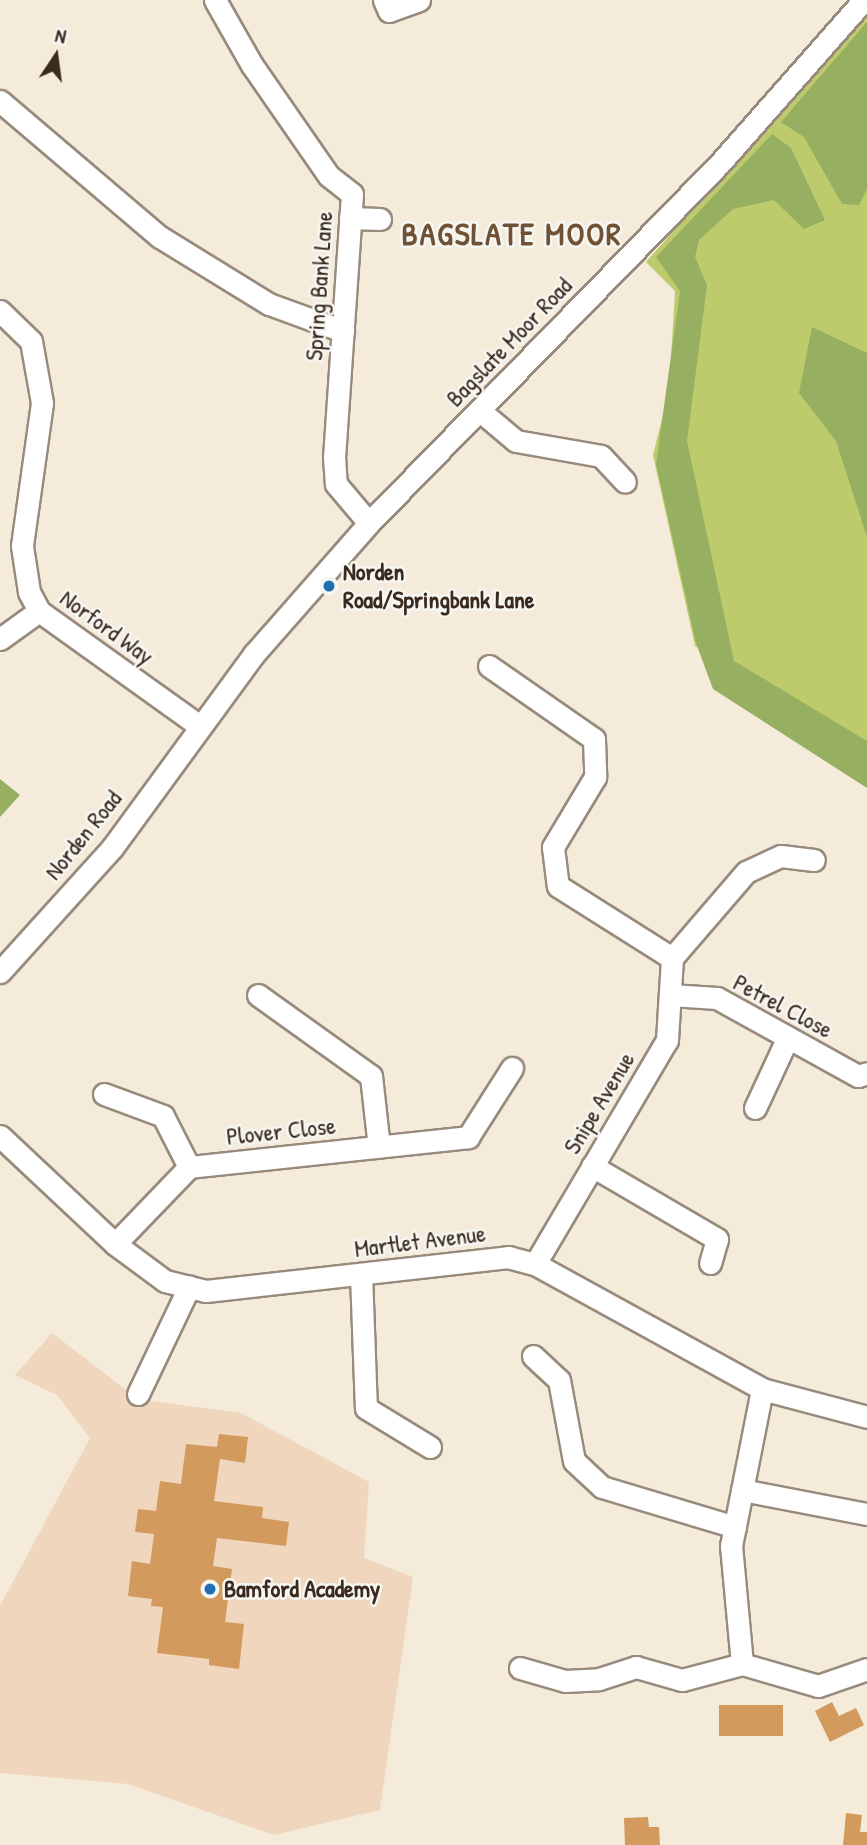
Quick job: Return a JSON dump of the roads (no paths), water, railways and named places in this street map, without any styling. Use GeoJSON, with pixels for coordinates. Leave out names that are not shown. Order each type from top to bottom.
{"type":"FeatureCollection","features":[{"type":"Feature","properties":{"kind":"street","name":"Spring Bank Lane"},"geometry":{"type":"LineString","coordinates":[[215,0],[252,65],[329,176],[352,194],[336,484],[369,523]]}},
{"type":"Feature","properties":{"kind":"street"},"geometry":{"type":"LineString","coordinates":[[384,0],[388,11],[419,0]]}},
{"type":"Feature","properties":{"kind":"street","name":"Bagslate Moor Road"},"geometry":{"type":"LineString","coordinates":[[198,725],[369,523],[721,162],[864,0]]}},
{"type":"Feature","properties":{"kind":"street"},"geometry":{"type":"LineString","coordinates":[[0,101],[160,237],[269,304],[343,331]]}},
{"type":"Feature","properties":{"kind":"street"},"geometry":{"type":"LineString","coordinates":[[351,218],[380,219]]}},
{"type":"Feature","properties":{"kind":"street","name":"Norford Way"},"geometry":{"type":"LineString","coordinates":[[0,311],[30,341],[42,403],[22,546],[24,573],[38,611],[198,725]]}},
{"type":"Feature","properties":{"kind":"street"},"geometry":{"type":"LineString","coordinates":[[478,410],[516,441],[601,456],[625,482]]}},
{"type":"Feature","properties":{"kind":"street"},"geometry":{"type":"LineString","coordinates":[[0,639],[38,611]]}},
{"type":"Feature","properties":{"kind":"street"},"geometry":{"type":"LineString","coordinates":[[489,666],[594,739],[595,777],[553,847],[558,886],[672,958],[746,872],[781,856],[814,859]]}},
{"type":"Feature","properties":{"kind":"street","name":"Norden Road"},"geometry":{"type":"LineString","coordinates":[[0,972],[112,848],[198,725]]}},
{"type":"Feature","properties":{"kind":"street","name":"Snipe Avenue"},"geometry":{"type":"LineString","coordinates":[[535,1264],[667,1040],[672,958]]}},
{"type":"Feature","properties":{"kind":"street"},"geometry":{"type":"LineString","coordinates":[[258,995],[371,1076],[379,1147]]}},
{"type":"Feature","properties":{"kind":"street","name":"Petrel Close"},"geometry":{"type":"LineString","coordinates":[[670,995],[717,998],[858,1076],[867,1073]]}},
{"type":"Feature","properties":{"kind":"street"},"geometry":{"type":"LineString","coordinates":[[755,1108],[788,1037]]}},
{"type":"Feature","properties":{"kind":"street","name":"Plover Close"},"geometry":{"type":"LineString","coordinates":[[189,1167],[468,1137],[512,1068]]}},
{"type":"Feature","properties":{"kind":"street"},"geometry":{"type":"LineString","coordinates":[[104,1094],[163,1116],[189,1167],[115,1244]]}},
{"type":"Feature","properties":{"kind":"street","name":"Martlet Avenue"},"geometry":{"type":"LineString","coordinates":[[0,1136],[115,1244],[164,1281],[206,1291],[508,1257],[535,1264],[762,1389],[867,1417]]}},
{"type":"Feature","properties":{"kind":"street"},"geometry":{"type":"LineString","coordinates":[[593,1166],[716,1240],[710,1262]]}},
{"type":"Feature","properties":{"kind":"street"},"geometry":{"type":"LineString","coordinates":[[361,1275],[366,1408],[430,1447]]}},
{"type":"Feature","properties":{"kind":"street"},"geometry":{"type":"LineString","coordinates":[[138,1394],[189,1287]]}},
{"type":"Feature","properties":{"kind":"street"},"geometry":{"type":"LineString","coordinates":[[533,1356],[559,1380],[574,1461],[602,1487],[735,1527]]}},
{"type":"Feature","properties":{"kind":"street"},"geometry":{"type":"LineString","coordinates":[[742,1664],[731,1546],[762,1389]]}},
{"type":"Feature","properties":{"kind":"street"},"geometry":{"type":"LineString","coordinates":[[742,1490],[867,1514]]}},
{"type":"Feature","properties":{"kind":"street"},"geometry":{"type":"LineString","coordinates":[[520,1668],[565,1681],[599,1679],[636,1667],[682,1680],[742,1664],[818,1686],[867,1669]]}},
{"type":"Feature","properties":{"kind":"place","name":"Norden Road/Springbank Lane"},"geometry":{"type":"Point","coordinates":[329,586]}},
{"type":"Feature","properties":{"kind":"place","name":"Bamford Academy"},"geometry":{"type":"Point","coordinates":[210,1589]}},
{"type":"Feature","properties":{"kind":"district","name":"BAGSLATE MOOR"},"geometry":{"type":"Point","coordinates":[512,234]}}]}
